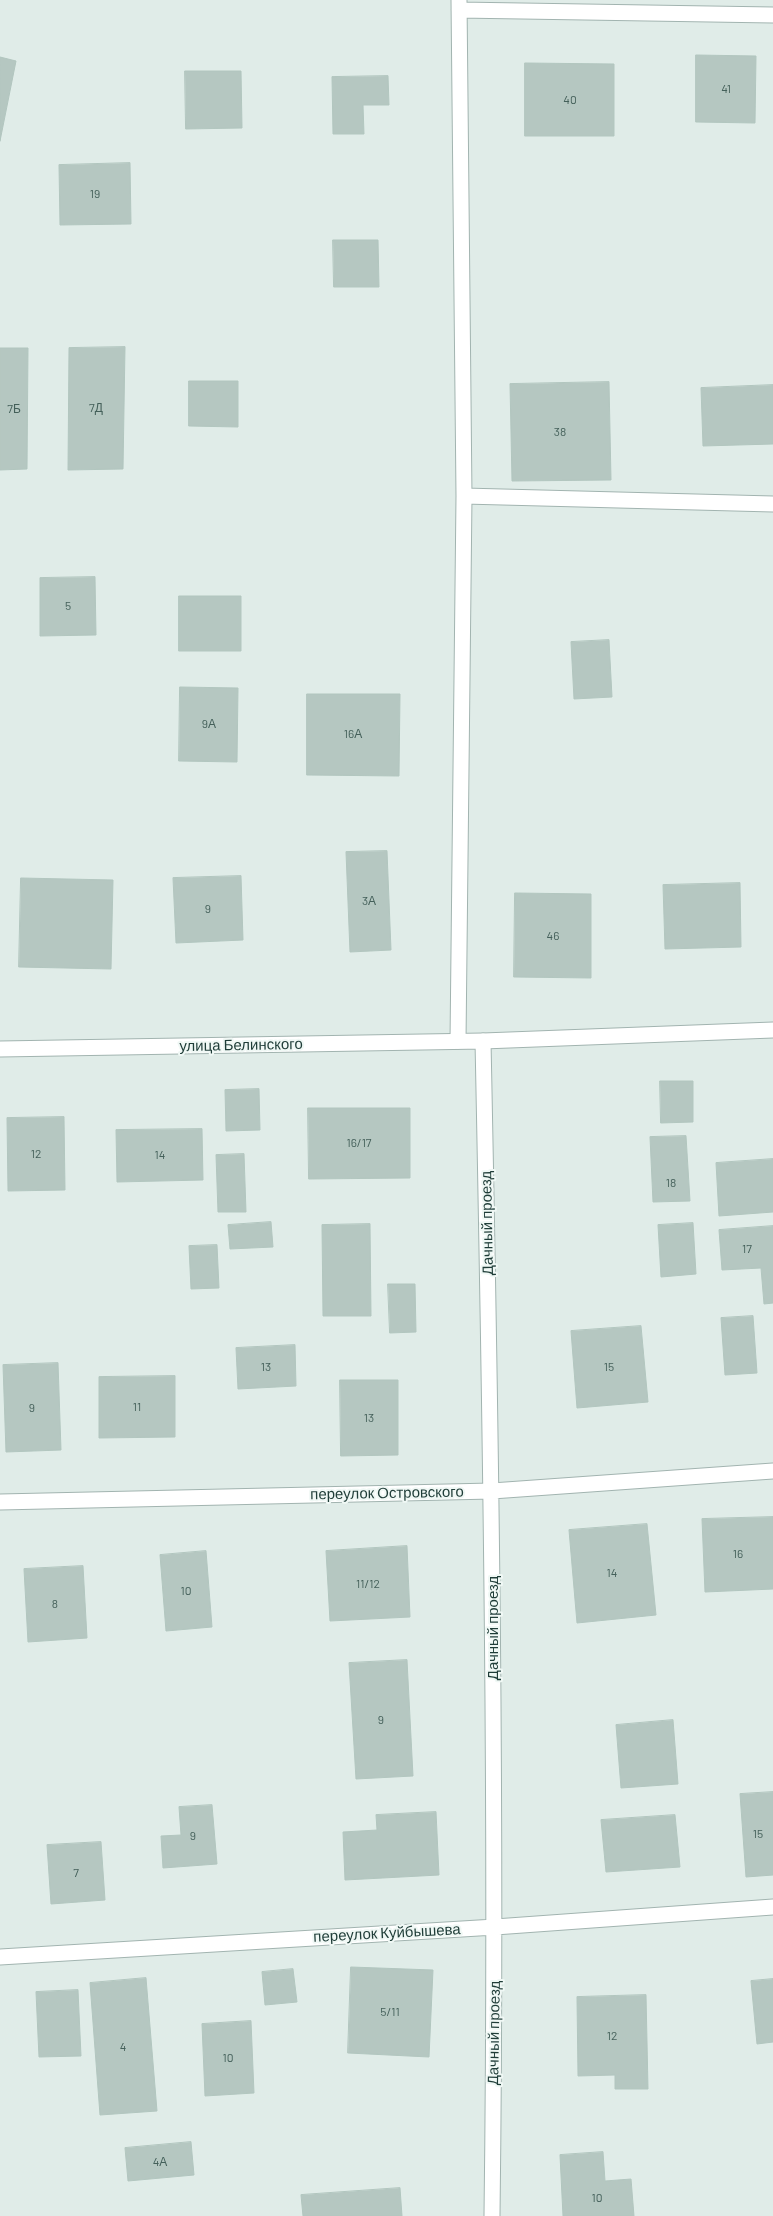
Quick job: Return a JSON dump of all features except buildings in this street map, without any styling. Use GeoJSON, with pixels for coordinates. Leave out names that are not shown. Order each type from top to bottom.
{"type":"FeatureCollection","features":[{"type":"Feature","properties":{"kind":"street"},"geometry":{"type":"LineString","coordinates":[[458,1041],[464,496],[459,5],[773,15]]}},
{"type":"Feature","properties":{"kind":"street"},"geometry":{"type":"LineString","coordinates":[[464,496],[773,504]]}},
{"type":"Feature","properties":{"kind":"street","name":"улица Белинского"},"geometry":{"type":"LineString","coordinates":[[0,1049],[483,1041],[773,1030]]}},
{"type":"Feature","properties":{"kind":"street","name":"Дачный проезд"},"geometry":{"type":"LineString","coordinates":[[483,1041],[492,1491],[496,1927],[492,2216]]}},
{"type":"Feature","properties":{"kind":"street","name":"переулок Островского"},"geometry":{"type":"LineString","coordinates":[[0,1502],[492,1491],[773,1471]]}},
{"type":"Feature","properties":{"kind":"street","name":"переулок Куйбышева"},"geometry":{"type":"LineString","coordinates":[[0,1957],[496,1927],[773,1907]]}}]}
